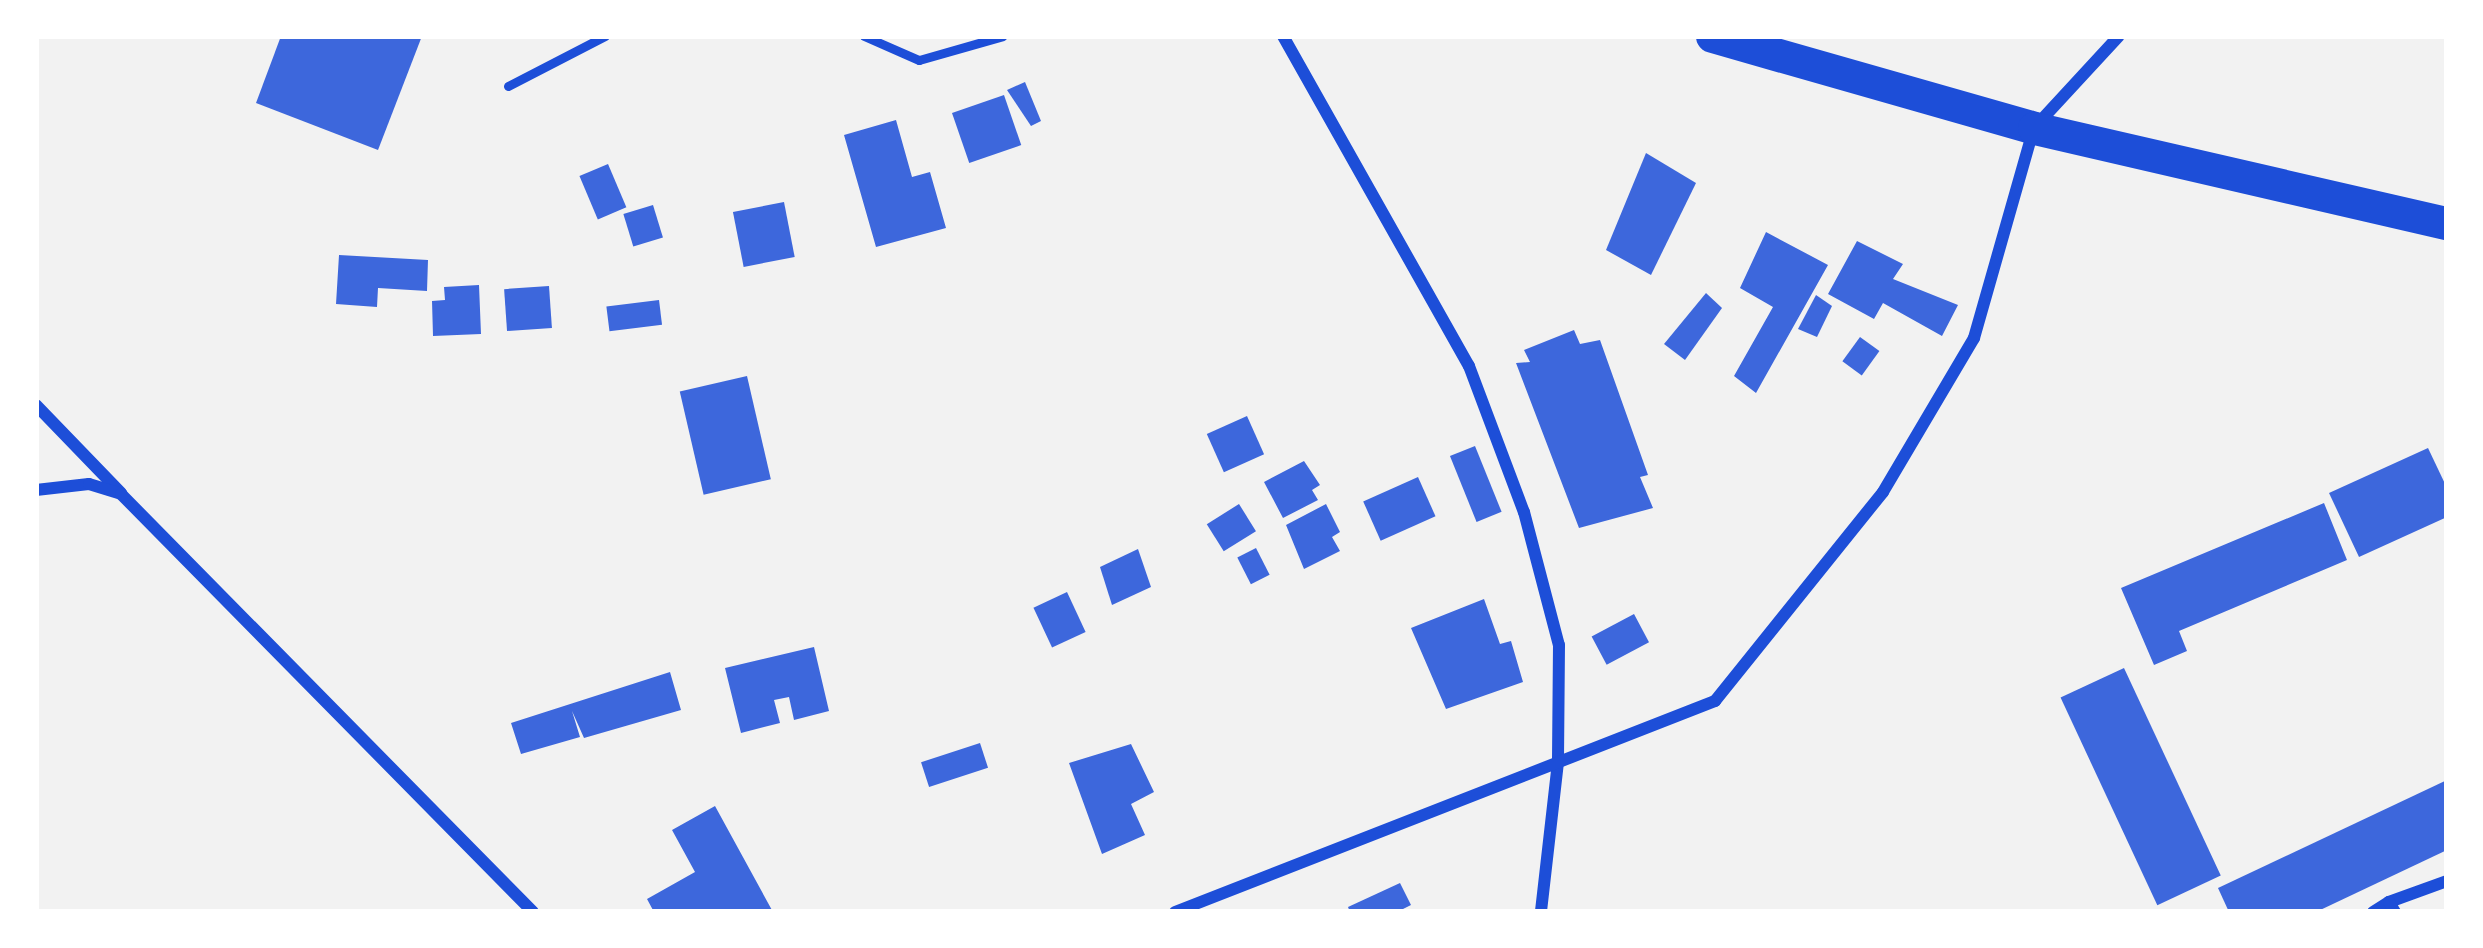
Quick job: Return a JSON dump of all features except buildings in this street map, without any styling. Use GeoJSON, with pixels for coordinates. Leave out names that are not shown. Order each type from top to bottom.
{"type":"FeatureCollection","features":[{"type":"Feature","properties":{"kind":"highway"},"geometry":{"type":"LineString","coordinates":[[1733,40],[2034,128],[2447,223]]}},
{"type":"Feature","properties":{"kind":"street"},"geometry":{"type":"LineString","coordinates":[[1283,36],[1469,366],[1524,512],[1558,645],[1558,762],[1541,912]]}},
{"type":"Feature","properties":{"kind":"street"},"geometry":{"type":"LineString","coordinates":[[1174,912],[1715,701],[1883,492],[1974,338],[2034,128],[2120,36]]}},
{"type":"Feature","properties":{"kind":"street"},"geometry":{"type":"LineString","coordinates":[[36,405],[533,912]]}},
{"type":"Feature","properties":{"kind":"street"},"geometry":{"type":"LineString","coordinates":[[36,490],[89,484],[122,494]]}},
{"type":"Feature","properties":{"kind":"street"},"geometry":{"type":"LineString","coordinates":[[2373,912],[2447,881]]}},
{"type":"Feature","properties":{"kind":"lane"},"geometry":{"type":"LineString","coordinates":[[508,86],[605,36]]}},
{"type":"Feature","properties":{"kind":"lane"},"geometry":{"type":"LineString","coordinates":[[864,36],[919,60],[1003,36]]}}]}
